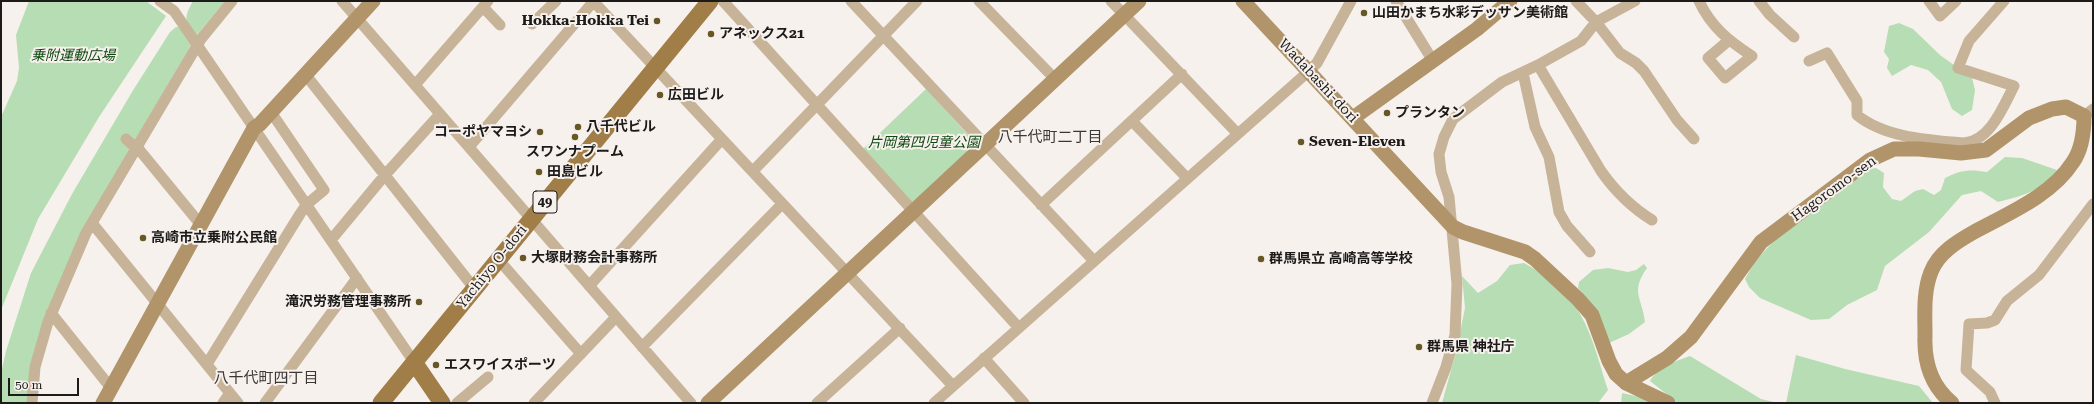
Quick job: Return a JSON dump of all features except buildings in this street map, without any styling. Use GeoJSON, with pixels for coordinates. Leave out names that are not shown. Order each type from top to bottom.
{"type":"FeatureCollection","features":[{"type":"Feature","properties":{"kind":"main road","name":"Yachiyo O-dori"},"geometry":{"type":"LineString","coordinates":[[381,403],[710,1]]}},
{"type":"Feature","properties":{"kind":"main road"},"geometry":{"type":"LineString","coordinates":[[414,362],[442,403]]}},
{"type":"Feature","properties":{"kind":"street"},"geometry":{"type":"LineString","coordinates":[[160,1],[174,11],[414,362]]}},
{"type":"Feature","properties":{"kind":"street"},"geometry":{"type":"LineString","coordinates":[[32,403],[35,366],[51,312],[76,254],[92,223],[201,39],[232,1]]}},
{"type":"Feature","properties":{"kind":"street"},"geometry":{"type":"LineString","coordinates":[[342,1],[691,403]]}},
{"type":"Feature","properties":{"kind":"street"},"geometry":{"type":"LineString","coordinates":[[102,403],[254,128],[271,112],[373,1]]}},
{"type":"Feature","properties":{"kind":"street"},"geometry":{"type":"LineString","coordinates":[[532,24],[556,1]]}},
{"type":"Feature","properties":{"kind":"street"},"geometry":{"type":"LineString","coordinates":[[469,147],[593,1],[953,386]]}},
{"type":"Feature","properties":{"kind":"street"},"geometry":{"type":"LineString","coordinates":[[723,1],[1019,328]]}},
{"type":"Feature","properties":{"kind":"street"},"geometry":{"type":"LineString","coordinates":[[852,1],[1094,261]]}},
{"type":"Feature","properties":{"kind":"street"},"geometry":{"type":"LineString","coordinates":[[753,171],[917,1]]}},
{"type":"Feature","properties":{"kind":"street"},"geometry":{"type":"LineString","coordinates":[[979,1],[1055,79]]}},
{"type":"Feature","properties":{"kind":"street"},"geometry":{"type":"LineString","coordinates":[[1111,1],[1237,133]]}},
{"type":"Feature","properties":{"kind":"street"},"geometry":{"type":"LineString","coordinates":[[708,403],[1139,1]]}},
{"type":"Feature","properties":{"kind":"street","name":"Wadabashi-dori"},"geometry":{"type":"LineString","coordinates":[[1243,1],[1453,227],[1463,232],[1525,252],[1535,259],[1578,299],[1592,315],[1609,361],[1616,374],[1626,383]]}},
{"type":"Feature","properties":{"kind":"street"},"geometry":{"type":"LineString","coordinates":[[934,403],[1237,133],[1309,71],[1317,63],[1351,1]]}},
{"type":"Feature","properties":{"kind":"street"},"geometry":{"type":"LineString","coordinates":[[1396,1],[1433,61]]}},
{"type":"Feature","properties":{"kind":"street"},"geometry":{"type":"LineString","coordinates":[[1353,118],[1477,29],[1510,1]]}},
{"type":"Feature","properties":{"kind":"street"},"geometry":{"type":"LineString","coordinates":[[1576,1],[1596,22],[1620,53],[1636,63],[1644,71],[1677,120],[1694,138]]}},
{"type":"Feature","properties":{"kind":"street"},"geometry":{"type":"LineString","coordinates":[[1432,403],[1446,367],[1455,335],[1458,284],[1453,227],[1449,197],[1440,172],[1439,154],[1444,137],[1453,119],[1502,82],[1538,66],[1581,42],[1596,22],[1635,1]]}},
{"type":"Feature","properties":{"kind":"street"},"geometry":{"type":"LineString","coordinates":[[1699,1],[1710,19],[1728,41]]}},
{"type":"Feature","properties":{"kind":"street"},"geometry":{"type":"LineString","coordinates":[[1759,1],[1770,15],[1794,37]]}},
{"type":"Feature","properties":{"kind":"street"},"geometry":{"type":"LineString","coordinates":[[1929,1],[1940,16],[1956,1]]}},
{"type":"Feature","properties":{"kind":"street"},"geometry":{"type":"LineString","coordinates":[[1809,62],[1827,53],[1857,101],[1857,115],[1868,124],[1910,137],[1963,148],[1978,141],[1994,122],[2014,86],[1958,68],[1969,41],[2004,1]]}},
{"type":"Feature","properties":{"kind":"street"},"geometry":{"type":"LineString","coordinates":[[415,85],[485,4],[500,25]]}},
{"type":"Feature","properties":{"kind":"street"},"geometry":{"type":"LineString","coordinates":[[1538,66],[1600,171],[1613,187],[1637,211],[1652,220]]}},
{"type":"Feature","properties":{"kind":"street"},"geometry":{"type":"LineString","coordinates":[[1524,73],[1535,127],[1549,157],[1559,212],[1567,226],[1590,252]]}},
{"type":"Feature","properties":{"kind":"street"},"geometry":{"type":"LineString","coordinates":[[305,74],[474,288]]}},
{"type":"Feature","properties":{"kind":"street"},"geometry":{"type":"LineString","coordinates":[[1041,205],[1182,74]]}},
{"type":"Feature","properties":{"kind":"street","name":"Hagoromo-sen"},"geometry":{"type":"LineString","coordinates":[[1626,383],[1667,358],[1691,337],[1761,242],[1870,160],[1894,149],[1963,148],[1986,150],[2029,118],[2052,109],[2066,107],[2089,112],[2074,162],[2052,186],[2032,200],[1960,240],[1944,252],[1931,272],[1925,295],[1924,355],[1930,374],[1944,396],[1952,403]]}},
{"type":"Feature","properties":{"kind":"street"},"geometry":{"type":"LineString","coordinates":[[207,364],[306,205],[324,190],[271,112]]}},
{"type":"Feature","properties":{"kind":"street"},"geometry":{"type":"LineString","coordinates":[[331,240],[385,175],[440,114]]}},
{"type":"Feature","properties":{"kind":"street"},"geometry":{"type":"LineString","coordinates":[[1132,121],[1187,178]]}},
{"type":"Feature","properties":{"kind":"street"},"geometry":{"type":"LineString","coordinates":[[126,139],[137,148],[200,225]]}},
{"type":"Feature","properties":{"kind":"street"},"geometry":{"type":"LineString","coordinates":[[589,286],[722,139]]}},
{"type":"Feature","properties":{"kind":"street"},"geometry":{"type":"LineString","coordinates":[[642,347],[782,204]]}},
{"type":"Feature","properties":{"kind":"street"},"geometry":{"type":"LineString","coordinates":[[1995,403],[1990,392],[1966,370],[1969,324],[1987,323],[1995,320],[2007,301],[2038,275],[2093,204]]}},
{"type":"Feature","properties":{"kind":"street"},"geometry":{"type":"LineString","coordinates":[[92,223],[238,403]]}},
{"type":"Feature","properties":{"kind":"street"},"geometry":{"type":"LineString","coordinates":[[498,259],[581,354]]}},
{"type":"Feature","properties":{"kind":"street"},"geometry":{"type":"LineString","coordinates":[[265,403],[357,278]]}},
{"type":"Feature","properties":{"kind":"street"},"geometry":{"type":"LineString","coordinates":[[51,312],[111,388]]}},
{"type":"Feature","properties":{"kind":"street"},"geometry":{"type":"LineString","coordinates":[[534,403],[616,317]]}},
{"type":"Feature","properties":{"kind":"street"},"geometry":{"type":"LineString","coordinates":[[817,403],[900,328]]}},
{"type":"Feature","properties":{"kind":"street"},"geometry":{"type":"LineString","coordinates":[[984,358],[1024,403]]}},
{"type":"Feature","properties":{"kind":"street"},"geometry":{"type":"LineString","coordinates":[[457,403],[488,377]]}},
{"type":"Feature","properties":{"kind":"street"},"geometry":{"type":"LineString","coordinates":[[1626,383],[1668,403]]}},
{"type":"Feature","properties":{"kind":"street"},"geometry":{"type":"LineString","coordinates":[[223,403],[230,393]]}},
{"type":"Feature","properties":{"kind":"green space","name":"乗附運動広場"},"geometry":{"type":"Polygon","coordinates":[[[29,1],[146,1],[166,16],[99,117],[38,219],[1,310],[1,117],[17,81],[19,68],[16,35],[29,1]]]}},
{"type":"Feature","properties":{"kind":"green space"},"geometry":{"type":"Polygon","coordinates":[[[193,1],[225,1],[196,36],[189,26],[187,19],[188,12],[193,1]]]}},
{"type":"Feature","properties":{"kind":"green space"},"geometry":{"type":"Polygon","coordinates":[[[1899,23],[1913,29],[1940,55],[1972,78],[1975,90],[1972,110],[1962,116],[1952,109],[1941,82],[1928,70],[1911,65],[1892,76],[1887,68],[1889,59],[1884,52],[1889,26],[1899,23]]]}},
{"type":"Feature","properties":{"kind":"green space"},"geometry":{"type":"Polygon","coordinates":[[[176,27],[179,27],[191,45],[78,239],[31,365],[28,403],[1,403],[1,373],[6,351],[31,273],[72,194],[132,92],[170,32],[176,27]]]}},
{"type":"Feature","properties":{"kind":"green space","name":"片岡第四児童公園"},"geometry":{"type":"Polygon","coordinates":[[[926,89],[973,140],[973,149],[915,202],[911,202],[863,149],[926,89]]]}},
{"type":"Feature","properties":{"kind":"green space"},"geometry":{"type":"Polygon","coordinates":[[[2005,157],[2022,158],[2057,170],[2038,188],[2024,195],[2008,200],[1998,202],[1981,191],[1962,195],[1929,232],[1885,266],[1877,290],[1847,305],[1829,319],[1811,320],[1760,298],[1749,287],[1745,279],[1761,254],[1782,234],[1799,223],[1870,169],[1876,168],[1884,173],[1883,187],[1892,199],[1901,201],[1915,191],[1923,189],[1934,195],[1941,190],[1945,178],[1965,171],[1987,172],[2005,157]]]}},
{"type":"Feature","properties":{"kind":"green space"},"geometry":{"type":"Polygon","coordinates":[[[1524,263],[1544,275],[1572,301],[1589,332],[1608,390],[1598,403],[1442,403],[1456,352],[1465,308],[1462,276],[1478,293],[1497,281],[1510,265],[1524,263]]]}},
{"type":"Feature","properties":{"kind":"green space"},"geometry":{"type":"Polygon","coordinates":[[[1644,264],[1647,268],[1639,283],[1638,295],[1644,313],[1645,322],[1629,334],[1609,343],[1597,314],[1589,301],[1578,288],[1579,282],[1593,270],[1608,268],[1628,272],[1636,270],[1644,264]]]}},
{"type":"Feature","properties":{"kind":"green space"},"geometry":{"type":"Polygon","coordinates":[[[1796,355],[1845,369],[1919,386],[1933,403],[1786,403],[1796,355]]]}},
{"type":"Feature","properties":{"kind":"green space"},"geometry":{"type":"Polygon","coordinates":[[[1690,356],[1761,399],[1778,403],[1678,403],[1650,381],[1662,368],[1690,356]]]}},
{"type":"Feature","properties":{"kind":"green space"},"geometry":{"type":"Polygon","coordinates":[[[1622,393],[1645,398],[1654,403],[1621,403],[1622,393]]]}},
{"type":"Feature","properties":{"kind":"place","name":"山田かまち水彩デッサン美術館"},"geometry":{"type":"Point","coordinates":[1364,13]}},
{"type":"Feature","properties":{"kind":"place","name":"Hokka-Hokka Tei"},"geometry":{"type":"Point","coordinates":[657,21]}},
{"type":"Feature","properties":{"kind":"place","name":"アネックス21"},"geometry":{"type":"Point","coordinates":[711,34]}},
{"type":"Feature","properties":{"kind":"place","name":"広田ビル"},"geometry":{"type":"Point","coordinates":[660,95]}},
{"type":"Feature","properties":{"kind":"place","name":"プランタン"},"geometry":{"type":"Point","coordinates":[1387,113]}},
{"type":"Feature","properties":{"kind":"place","name":"八千代ビル"},"geometry":{"type":"Point","coordinates":[578,127]}},
{"type":"Feature","properties":{"kind":"place","name":"コーポヤマヨシ"},"geometry":{"type":"Point","coordinates":[540,132]}},
{"type":"Feature","properties":{"kind":"place","name":"スワンナプーム"},"geometry":{"type":"Point","coordinates":[575,137]}},
{"type":"Feature","properties":{"kind":"place","name":"Seven-Eleven"},"geometry":{"type":"Point","coordinates":[1301,142]}},
{"type":"Feature","properties":{"kind":"place","name":"田島ビル"},"geometry":{"type":"Point","coordinates":[539,172]}},
{"type":"Feature","properties":{"kind":"place","name":"高崎市立乗附公民館"},"geometry":{"type":"Point","coordinates":[143,238]}},
{"type":"Feature","properties":{"kind":"place","name":"大塚財務会計事務所"},"geometry":{"type":"Point","coordinates":[523,258]}},
{"type":"Feature","properties":{"kind":"place","name":"群馬県立 高崎高等学校"},"geometry":{"type":"Point","coordinates":[1261,259]}},
{"type":"Feature","properties":{"kind":"place","name":"滝沢労務管理事務所"},"geometry":{"type":"Point","coordinates":[419,302]}},
{"type":"Feature","properties":{"kind":"place","name":"群馬県 神社庁"},"geometry":{"type":"Point","coordinates":[1419,347]}},
{"type":"Feature","properties":{"kind":"place","name":"エスワイスポーツ"},"geometry":{"type":"Point","coordinates":[436,365]}},
{"type":"Feature","properties":{"kind":"district","name":"八千代町二丁目"},"geometry":{"type":"Point","coordinates":[1050,138]}},
{"type":"Feature","properties":{"kind":"district","name":"八千代町四丁目"},"geometry":{"type":"Point","coordinates":[266,379]}}]}
